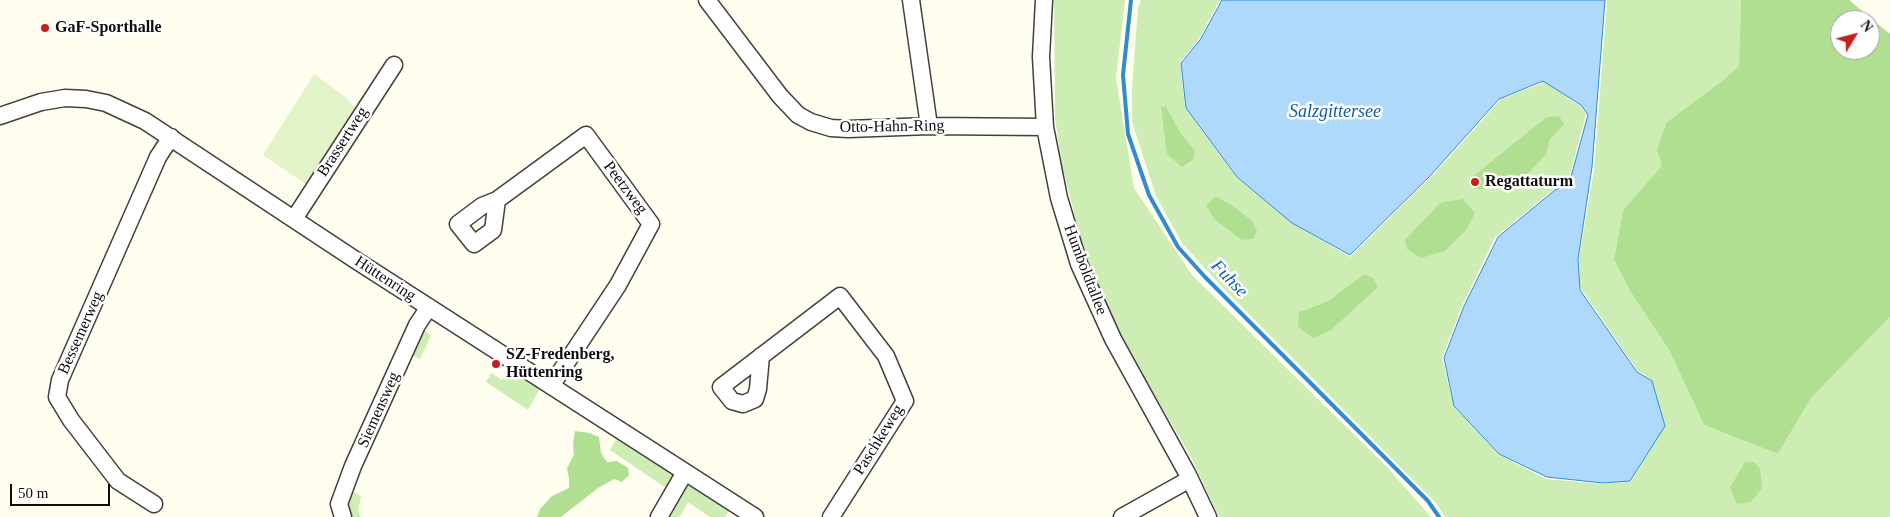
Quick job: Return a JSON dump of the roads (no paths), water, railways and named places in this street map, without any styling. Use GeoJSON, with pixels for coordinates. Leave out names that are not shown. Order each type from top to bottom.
{"type":"FeatureCollection","features":[{"type":"Feature","properties":{"kind":"street","name":"Otto-Hahn-Ring"},"geometry":{"type":"LineString","coordinates":[[707,0],[780,96],[798,115],[811,122],[831,128],[929,126],[1045,127]]}},
{"type":"Feature","properties":{"kind":"street"},"geometry":{"type":"LineString","coordinates":[[911,0],[929,126]]}},
{"type":"Feature","properties":{"kind":"street","name":"Humboldtallee"},"geometry":{"type":"LineString","coordinates":[[1044,0],[1041,57],[1045,127],[1059,198],[1079,264],[1113,339],[1190,479],[1208,517]]}},
{"type":"Feature","properties":{"kind":"street","name":"Brassertweg"},"geometry":{"type":"LineString","coordinates":[[294,219],[394,65]]}},
{"type":"Feature","properties":{"kind":"street","name":"Hüttenring"},"geometry":{"type":"LineString","coordinates":[[0,116],[41,102],[65,98],[106,102],[127,111],[170,137],[755,517]]}},
{"type":"Feature","properties":{"kind":"street","name":"Peetzweg"},"geometry":{"type":"LineString","coordinates":[[497,200],[586,135],[651,224],[618,285],[551,386]]}},
{"type":"Feature","properties":{"kind":"street","name":"Bessemerweg"},"geometry":{"type":"LineString","coordinates":[[154,504],[118,481],[71,420],[58,397],[60,380],[150,175],[170,137]]}},
{"type":"Feature","properties":{"kind":"street","name":"Paschkeweg"},"geometry":{"type":"LineString","coordinates":[[761,356],[840,296],[886,356],[905,401],[831,517]]}},
{"type":"Feature","properties":{"kind":"street","name":"Siemensweg"},"geometry":{"type":"LineString","coordinates":[[342,517],[339,504],[353,466],[417,325],[429,307]]}},
{"type":"Feature","properties":{"kind":"street"},"geometry":{"type":"LineString","coordinates":[[659,517],[685,472]]}},
{"type":"Feature","properties":{"kind":"street"},"geometry":{"type":"LineString","coordinates":[[1122,517],[1190,479]]}},
{"type":"Feature","properties":{"kind":"water","name":"Salzgittersee"},"geometry":{"type":"Polygon","coordinates":[[[1222,0],[1605,0],[1592,167],[1578,259],[1580,290],[1637,372],[1652,381],[1665,426],[1630,481],[1603,483],[1547,477],[1499,454],[1454,406],[1444,358],[1464,306],[1498,237],[1555,190],[1569,184],[1588,115],[1581,105],[1543,81],[1499,99],[1430,176],[1350,255],[1292,223],[1237,177],[1186,108],[1181,63],[1200,40],[1222,0]]]}},
{"type":"Feature","properties":{"kind":"waterway","name":"Fuhse"},"geometry":{"type":"LineString","coordinates":[[1131,0],[1123,75],[1128,134],[1149,195],[1178,247],[1205,277],[1428,501],[1439,517]]}},
{"type":"Feature","properties":{"kind":"place","name":"GaF-Sporthalle"},"geometry":{"type":"Point","coordinates":[45,28]}},
{"type":"Feature","properties":{"kind":"place","name":"Regattaturm"},"geometry":{"type":"Point","coordinates":[1475,182]}},
{"type":"Feature","properties":{"kind":"place","name":"SZ-Fredenberg, Hüttenring"},"geometry":{"type":"Point","coordinates":[496,364]}}]}
